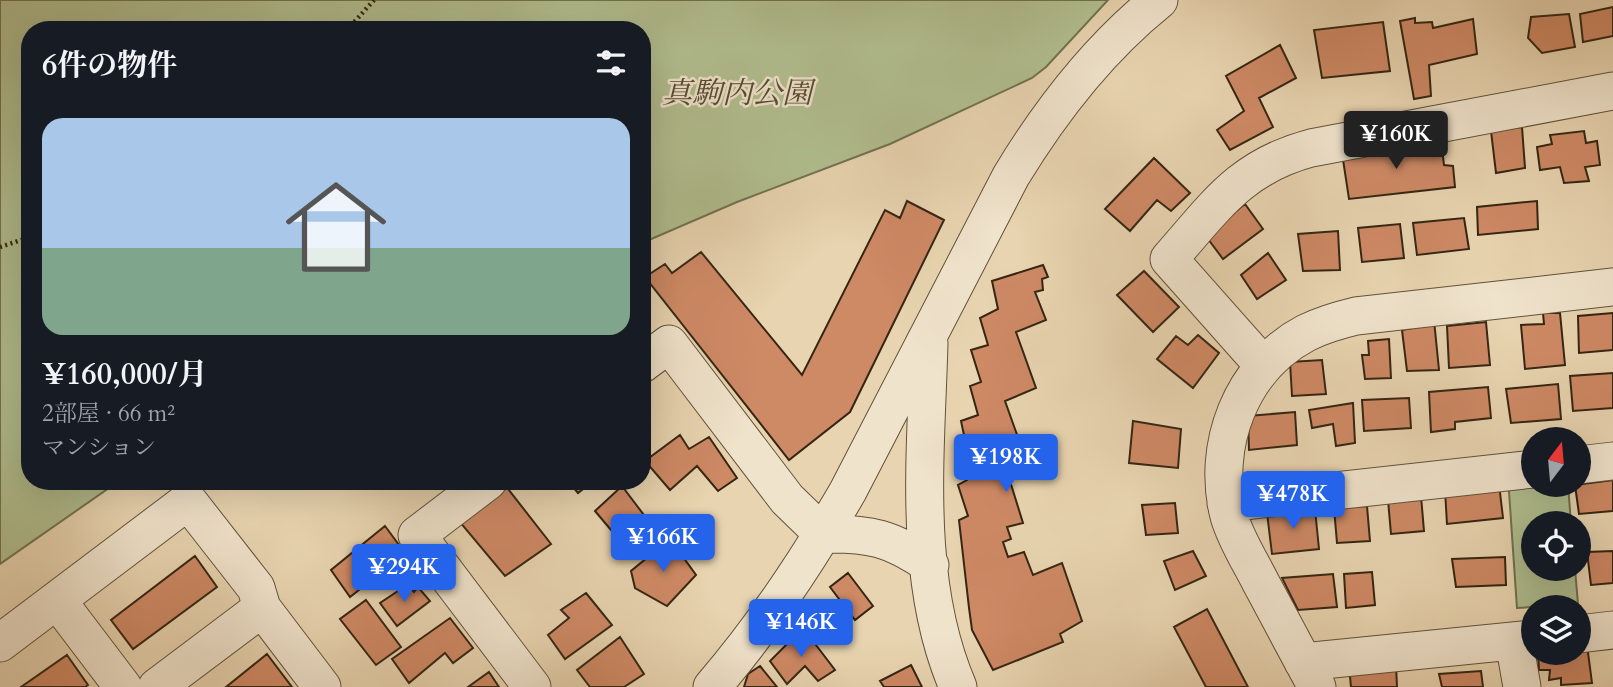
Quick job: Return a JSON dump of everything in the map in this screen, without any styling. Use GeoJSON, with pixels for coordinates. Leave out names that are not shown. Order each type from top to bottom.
{"type":"FeatureCollection","features":[{"type":"Feature","properties":{"kind":"street"},"geometry":{"type":"LineString","coordinates":[[712,687],[772,611],[823,534],[1031,142],[1094,61],[1130,24],[1159,0]]}},
{"type":"Feature","properties":{"kind":"street"},"geometry":{"type":"LineString","coordinates":[[1264,366],[1169,258],[1236,185],[1268,163],[1311,148],[1613,91]]}},
{"type":"Feature","properties":{"kind":"street"},"geometry":{"type":"LineString","coordinates":[[1521,640],[1310,675],[1235,533],[1226,503],[1223,478],[1228,433],[1242,398],[1264,366],[1284,347],[1328,323],[1356,316],[1613,287]]}},
{"type":"Feature","properties":{"kind":"street"},"geometry":{"type":"LineString","coordinates":[[929,335],[926,474],[930,565],[938,618],[958,687]]}},
{"type":"Feature","properties":{"kind":"street"},"geometry":{"type":"LineString","coordinates":[[651,357],[669,344],[787,499],[823,534],[852,533],[889,541],[930,565]]}},
{"type":"Feature","properties":{"kind":"street"},"geometry":{"type":"LineString","coordinates":[[1591,463],[1613,461]]}},
{"type":"Feature","properties":{"kind":"street"},"geometry":{"type":"LineString","coordinates":[[1226,503],[1521,471]]}},
{"type":"Feature","properties":{"kind":"street"},"geometry":{"type":"LineString","coordinates":[[476,490],[417,535],[532,687]]}},
{"type":"Feature","properties":{"kind":"street"},"geometry":{"type":"LineString","coordinates":[[0,643],[188,501],[256,588],[262,608],[322,687]]}},
{"type":"Feature","properties":{"kind":"street"},"geometry":{"type":"LineString","coordinates":[[57,600],[123,687]]}},
{"type":"Feature","properties":{"kind":"street"},"geometry":{"type":"LineString","coordinates":[[157,687],[262,608]]}},
{"type":"Feature","properties":{"kind":"street"},"geometry":{"type":"LineString","coordinates":[[1591,633],[1613,630]]}},
{"type":"Feature","properties":{"kind":"street"},"geometry":{"type":"LineString","coordinates":[[1522,665],[1522,687]]}},
{"type":"Feature","properties":{"kind":"path"},"geometry":{"type":"LineString","coordinates":[[355,21],[374,0]]}},
{"type":"Feature","properties":{"kind":"path"},"geometry":{"type":"LineString","coordinates":[[0,247],[21,240]]}},
{"type":"Feature","properties":{"kind":"green space","name":"真駒内公園"},"geometry":{"type":"Polygon","coordinates":[[[0,0],[1108,0],[1046,67],[1032,78],[890,144],[737,202],[651,239],[651,21],[21,21],[21,490],[106,490],[0,564],[0,0]]]}},
{"type":"Feature","properties":{"kind":"green space"},"geometry":{"type":"Polygon","coordinates":[[[1508,477],[1521,481],[1521,497],[1569,497],[1570,511],[1521,511],[1521,581],[1576,581],[1577,595],[1521,595],[1521,608],[1517,608],[1508,477]]]}},
{"type":"Feature","properties":{"kind":"building"},"geometry":{"type":"Polygon","coordinates":[[[1613,7],[1613,36],[1583,42],[1580,14],[1613,7]]]}},
{"type":"Feature","properties":{"kind":"building"},"geometry":{"type":"Polygon","coordinates":[[[1569,14],[1575,47],[1542,53],[1528,38],[1531,17],[1569,14]]]}},
{"type":"Feature","properties":{"kind":"building"},"geometry":{"type":"Polygon","coordinates":[[[1415,18],[1415,23],[1432,22],[1433,28],[1473,19],[1477,54],[1429,65],[1431,96],[1414,99],[1400,21],[1415,18]]]}},
{"type":"Feature","properties":{"kind":"building"},"geometry":{"type":"Polygon","coordinates":[[[1383,22],[1390,71],[1322,78],[1314,30],[1383,22]]]}},
{"type":"Feature","properties":{"kind":"building"},"geometry":{"type":"Polygon","coordinates":[[[1280,45],[1296,78],[1259,98],[1273,127],[1230,150],[1217,130],[1244,111],[1226,76],[1280,45]]]}},
{"type":"Feature","properties":{"kind":"building"},"geometry":{"type":"Polygon","coordinates":[[[1522,127],[1525,168],[1496,173],[1491,131],[1522,127]]]}},
{"type":"Feature","properties":{"kind":"building"},"geometry":{"type":"Polygon","coordinates":[[[1584,131],[1586,143],[1597,141],[1600,165],[1585,167],[1589,181],[1564,183],[1560,167],[1540,170],[1537,147],[1552,144],[1550,135],[1584,131]]]}},
{"type":"Feature","properties":{"kind":"building"},"geometry":{"type":"Polygon","coordinates":[[[1426,142],[1428,150],[1442,148],[1444,165],[1453,166],[1455,187],[1349,199],[1342,153],[1426,142]]]}},
{"type":"Feature","properties":{"kind":"building"},"geometry":{"type":"Polygon","coordinates":[[[1154,158],[1190,193],[1171,211],[1157,200],[1130,231],[1105,209],[1154,158]]]}},
{"type":"Feature","properties":{"kind":"building"},"geometry":{"type":"Polygon","coordinates":[[[907,201],[944,220],[850,412],[789,460],[651,285],[651,273],[665,264],[672,273],[701,252],[802,375],[885,210],[900,218],[907,201]]]}},
{"type":"Feature","properties":{"kind":"building"},"geometry":{"type":"Polygon","coordinates":[[[1537,201],[1538,229],[1478,235],[1477,207],[1537,201]]]}},
{"type":"Feature","properties":{"kind":"building"},"geometry":{"type":"Polygon","coordinates":[[[1245,204],[1263,229],[1223,259],[1205,235],[1245,204]]]}},
{"type":"Feature","properties":{"kind":"building"},"geometry":{"type":"Polygon","coordinates":[[[1464,218],[1469,249],[1417,255],[1413,223],[1464,218]]]}},
{"type":"Feature","properties":{"kind":"building"},"geometry":{"type":"Polygon","coordinates":[[[1400,224],[1404,258],[1362,262],[1358,228],[1400,224]]]}},
{"type":"Feature","properties":{"kind":"building"},"geometry":{"type":"Polygon","coordinates":[[[1338,231],[1340,270],[1303,271],[1298,234],[1338,231]]]}},
{"type":"Feature","properties":{"kind":"building"},"geometry":{"type":"Polygon","coordinates":[[[1268,253],[1286,280],[1257,299],[1241,275],[1268,253]]]}},
{"type":"Feature","properties":{"kind":"building"},"geometry":{"type":"Polygon","coordinates":[[[1043,265],[1048,277],[1042,279],[1043,290],[1035,292],[1046,320],[1016,332],[1036,388],[1005,401],[1025,457],[1005,465],[1023,523],[1007,527],[1011,539],[1003,542],[1008,557],[1024,552],[1033,575],[1062,563],[1082,621],[1060,634],[1063,642],[993,670],[972,630],[969,608],[959,520],[968,516],[958,485],[967,480],[962,457],[968,454],[961,421],[978,415],[970,386],[981,382],[971,350],[988,345],[980,318],[998,309],[992,281],[1043,265]]]}},
{"type":"Feature","properties":{"kind":"building"},"geometry":{"type":"Polygon","coordinates":[[[1144,271],[1179,307],[1153,332],[1117,295],[1144,271]]]}},
{"type":"Feature","properties":{"kind":"building"},"geometry":{"type":"Polygon","coordinates":[[[1543,313],[1560,313],[1565,365],[1525,369],[1521,325],[1544,324],[1543,313]]]}},
{"type":"Feature","properties":{"kind":"building"},"geometry":{"type":"Polygon","coordinates":[[[1613,313],[1613,350],[1579,353],[1578,316],[1613,313]]]}},
{"type":"Feature","properties":{"kind":"building"},"geometry":{"type":"Polygon","coordinates":[[[1434,320],[1439,370],[1407,371],[1402,330],[1434,320]]]}},
{"type":"Feature","properties":{"kind":"building"},"geometry":{"type":"Polygon","coordinates":[[[1486,322],[1490,365],[1449,368],[1447,326],[1486,322]]]}},
{"type":"Feature","properties":{"kind":"building"},"geometry":{"type":"Polygon","coordinates":[[[1198,335],[1219,353],[1193,388],[1157,359],[1176,336],[1188,345],[1198,335]]]}},
{"type":"Feature","properties":{"kind":"building"},"geometry":{"type":"Polygon","coordinates":[[[1389,339],[1391,378],[1365,379],[1362,355],[1369,355],[1368,341],[1389,339]]]}},
{"type":"Feature","properties":{"kind":"building"},"geometry":{"type":"Polygon","coordinates":[[[1322,360],[1326,394],[1292,396],[1290,362],[1322,360]]]}},
{"type":"Feature","properties":{"kind":"building"},"geometry":{"type":"Polygon","coordinates":[[[1613,373],[1613,408],[1573,411],[1570,376],[1613,373]]]}},
{"type":"Feature","properties":{"kind":"building"},"geometry":{"type":"Polygon","coordinates":[[[1558,384],[1561,419],[1511,423],[1506,389],[1558,384]]]}},
{"type":"Feature","properties":{"kind":"building"},"geometry":{"type":"Polygon","coordinates":[[[1488,387],[1491,418],[1455,422],[1455,429],[1431,432],[1429,392],[1488,387]]]}},
{"type":"Feature","properties":{"kind":"building"},"geometry":{"type":"Polygon","coordinates":[[[1409,398],[1411,428],[1364,431],[1362,400],[1409,398]]]}},
{"type":"Feature","properties":{"kind":"building"},"geometry":{"type":"Polygon","coordinates":[[[1353,403],[1355,443],[1336,446],[1333,424],[1312,428],[1309,410],[1353,403]]]}},
{"type":"Feature","properties":{"kind":"building"},"geometry":{"type":"Polygon","coordinates":[[[1295,412],[1297,445],[1249,450],[1248,416],[1295,412]]]}},
{"type":"Feature","properties":{"kind":"building"},"geometry":{"type":"Polygon","coordinates":[[[1133,421],[1181,429],[1178,468],[1129,463],[1133,421]]]}},
{"type":"Feature","properties":{"kind":"building"},"geometry":{"type":"Polygon","coordinates":[[[680,435],[689,449],[709,437],[737,478],[718,491],[697,466],[670,490],[651,468],[651,457],[680,435]]]}},
{"type":"Feature","properties":{"kind":"building"},"geometry":{"type":"Polygon","coordinates":[[[1613,480],[1613,511],[1579,511],[1577,497],[1591,497],[1591,483],[1613,480]]]}},
{"type":"Feature","properties":{"kind":"building"},"geometry":{"type":"Polygon","coordinates":[[[1499,484],[1503,518],[1447,524],[1445,490],[1499,484]]]}},
{"type":"Feature","properties":{"kind":"building"},"geometry":{"type":"Polygon","coordinates":[[[499,490],[509,490],[551,544],[505,576],[459,521],[499,490]]]}},
{"type":"Feature","properties":{"kind":"building"},"geometry":{"type":"Polygon","coordinates":[[[618,490],[625,490],[653,527],[627,549],[595,511],[618,490]]]}},
{"type":"Feature","properties":{"kind":"building"},"geometry":{"type":"Polygon","coordinates":[[[1421,496],[1424,531],[1391,534],[1388,500],[1421,496]]]}},
{"type":"Feature","properties":{"kind":"building"},"geometry":{"type":"Polygon","coordinates":[[[1175,503],[1178,533],[1146,535],[1142,505],[1175,503]]]}},
{"type":"Feature","properties":{"kind":"building"},"geometry":{"type":"Polygon","coordinates":[[[1367,506],[1370,541],[1337,543],[1334,508],[1367,506]]]}},
{"type":"Feature","properties":{"kind":"building"},"geometry":{"type":"Polygon","coordinates":[[[1315,509],[1319,549],[1272,554],[1267,513],[1315,509]]]}},
{"type":"Feature","properties":{"kind":"building"},"geometry":{"type":"Polygon","coordinates":[[[385,526],[399,545],[377,562],[383,571],[350,597],[331,570],[385,526]]]}},
{"type":"Feature","properties":{"kind":"building"},"geometry":{"type":"Polygon","coordinates":[[[670,539],[696,575],[667,606],[635,588],[631,571],[670,539]]]}},
{"type":"Feature","properties":{"kind":"building"},"geometry":{"type":"Polygon","coordinates":[[[1193,551],[1206,576],[1175,590],[1164,561],[1193,551]]]}},
{"type":"Feature","properties":{"kind":"building"},"geometry":{"type":"Polygon","coordinates":[[[1613,551],[1613,583],[1591,585],[1591,552],[1613,551]]]}},
{"type":"Feature","properties":{"kind":"building"},"geometry":{"type":"Polygon","coordinates":[[[195,556],[217,587],[133,649],[111,620],[195,556]]]}},
{"type":"Feature","properties":{"kind":"building"},"geometry":{"type":"Polygon","coordinates":[[[1505,557],[1506,585],[1456,587],[1452,559],[1505,557]]]}},
{"type":"Feature","properties":{"kind":"building"},"geometry":{"type":"Polygon","coordinates":[[[1372,572],[1375,605],[1346,608],[1344,574],[1372,572]]]}},
{"type":"Feature","properties":{"kind":"building"},"geometry":{"type":"Polygon","coordinates":[[[848,573],[873,606],[855,620],[830,587],[848,573]]]}},
{"type":"Feature","properties":{"kind":"building"},"geometry":{"type":"Polygon","coordinates":[[[1333,574],[1337,607],[1298,610],[1282,578],[1333,574]]]}},
{"type":"Feature","properties":{"kind":"building"},"geometry":{"type":"Polygon","coordinates":[[[407,585],[414,592],[418,587],[430,601],[397,626],[380,603],[407,585]]]}},
{"type":"Feature","properties":{"kind":"building"},"geometry":{"type":"Polygon","coordinates":[[[586,593],[612,625],[565,659],[548,635],[569,618],[561,610],[586,593]]]}},
{"type":"Feature","properties":{"kind":"building"},"geometry":{"type":"Polygon","coordinates":[[[366,600],[401,647],[376,665],[340,619],[366,600]]]}},
{"type":"Feature","properties":{"kind":"building"},"geometry":{"type":"Polygon","coordinates":[[[1207,609],[1248,687],[1206,687],[1174,627],[1207,609]]]}},
{"type":"Feature","properties":{"kind":"building"},"geometry":{"type":"Polygon","coordinates":[[[450,618],[473,648],[453,663],[445,653],[409,683],[392,659],[450,618]]]}},
{"type":"Feature","properties":{"kind":"building"},"geometry":{"type":"Polygon","coordinates":[[[803,628],[835,670],[818,681],[805,666],[787,684],[770,661],[803,628]]]}},
{"type":"Feature","properties":{"kind":"building"},"geometry":{"type":"Polygon","coordinates":[[[620,637],[644,674],[624,687],[590,687],[577,670],[620,637]]]}},
{"type":"Feature","properties":{"kind":"building"},"geometry":{"type":"Polygon","coordinates":[[[267,654],[292,687],[226,687],[267,654]]]}},
{"type":"Feature","properties":{"kind":"building"},"geometry":{"type":"Polygon","coordinates":[[[67,655],[88,685],[21,687],[67,655]]]}},
{"type":"Feature","properties":{"kind":"building"},"geometry":{"type":"Polygon","coordinates":[[[1396,664],[1397,687],[1351,687],[1349,666],[1396,664]]]}},
{"type":"Feature","properties":{"kind":"building"},"geometry":{"type":"Polygon","coordinates":[[[911,665],[922,687],[884,687],[880,681],[911,665]]]}},
{"type":"Feature","properties":{"kind":"building"},"geometry":{"type":"Polygon","coordinates":[[[1539,665],[1590,665],[1592,683],[1561,685],[1561,678],[1549,680],[1550,670],[1539,670],[1539,665]]]}},
{"type":"Feature","properties":{"kind":"building"},"geometry":{"type":"Polygon","coordinates":[[[760,666],[777,687],[744,687],[748,674],[760,666]]]}},
{"type":"Feature","properties":{"kind":"building"},"geometry":{"type":"Polygon","coordinates":[[[1481,671],[1483,687],[1442,687],[1439,674],[1481,671]]]}},
{"type":"Feature","properties":{"kind":"building"},"geometry":{"type":"Polygon","coordinates":[[[489,672],[499,687],[468,687],[489,672]]]}}]}
